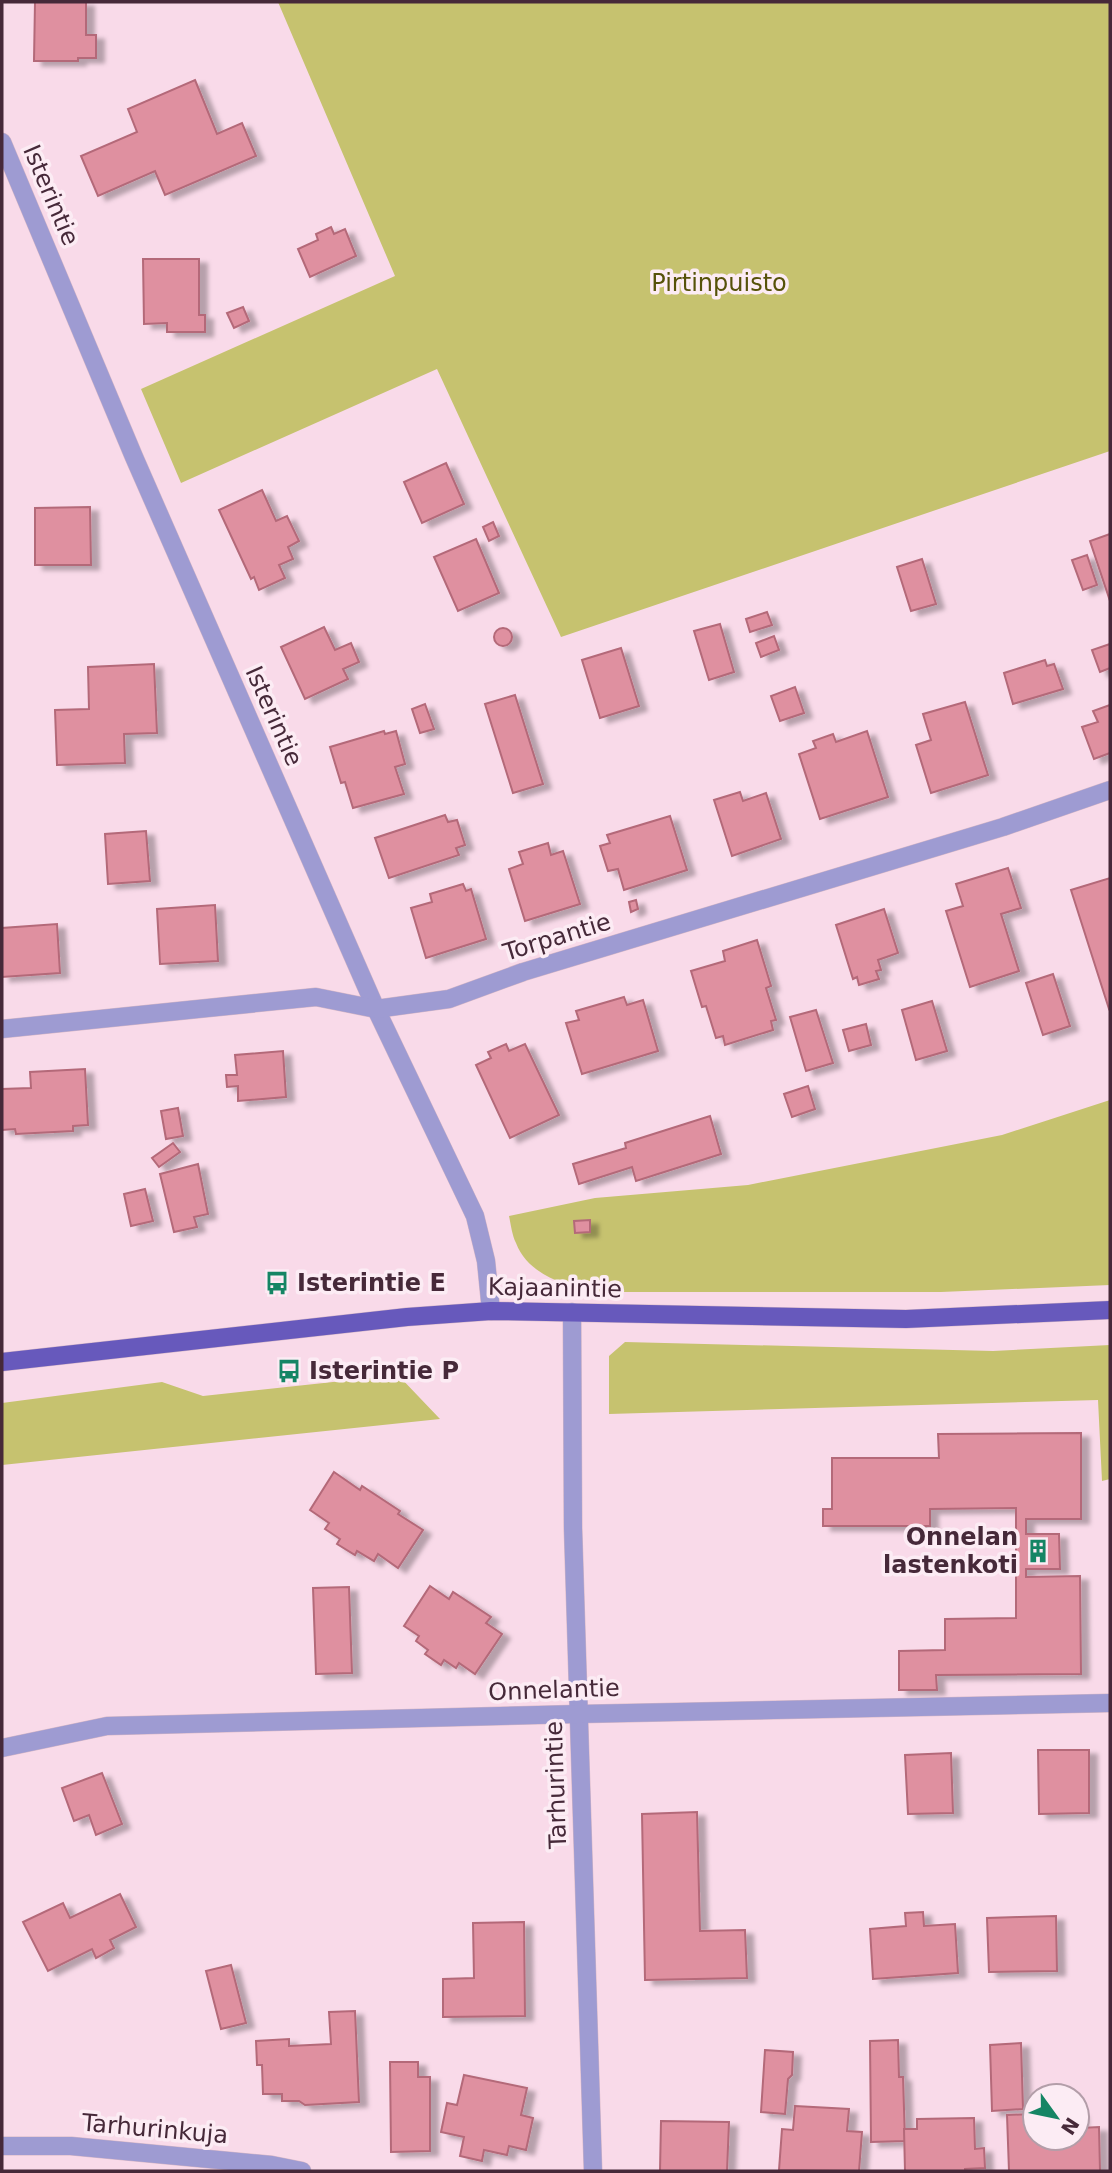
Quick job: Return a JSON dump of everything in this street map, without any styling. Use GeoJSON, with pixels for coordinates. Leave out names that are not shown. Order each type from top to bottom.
{"type":"FeatureCollection","features":[{"type":"Feature","properties":{"kind":"main road","name":"Kajaanintie"},"geometry":{"type":"LineString","coordinates":[[2,1362],[407,1317],[491,1311],[906,1319],[1110,1310]]}},
{"type":"Feature","properties":{"kind":"street","name":"Isterintie"},"geometry":{"type":"LineString","coordinates":[[2,142],[140,470],[376,1009],[475,1216],[486,1261],[491,1311]]}},
{"type":"Feature","properties":{"kind":"street","name":"Torpantie"},"geometry":{"type":"LineString","coordinates":[[2,1029],[316,997],[376,1009],[449,999],[523,972],[1003,827],[1110,790]]}},
{"type":"Feature","properties":{"kind":"street","name":"Tarhurintie"},"geometry":{"type":"LineString","coordinates":[[572,1312],[573,1542],[593,2171]]}},
{"type":"Feature","properties":{"kind":"street","name":"Onnelantie"},"geometry":{"type":"LineString","coordinates":[[2,1748],[107,1726],[1110,1703]]}},
{"type":"Feature","properties":{"kind":"street","name":"Tarhurinkuja"},"geometry":{"type":"LineString","coordinates":[[2,2146],[71,2146],[272,2165],[302,2171]]}},
{"type":"Feature","properties":{"kind":"green space","name":"Pirtinpuisto"},"geometry":{"type":"Polygon","coordinates":[[[278,2],[1110,2],[1110,451],[561,637],[437,369],[181,483],[141,389],[395,276],[278,2]]]}},
{"type":"Feature","properties":{"kind":"green space"},"geometry":{"type":"Polygon","coordinates":[[[1110,1100],[1110,1285],[941,1292],[591,1292],[547,1276],[529,1263],[521,1254],[515,1240],[509,1216],[595,1198],[748,1185],[1002,1135],[1110,1100]]]}},
{"type":"Feature","properties":{"kind":"green space"},"geometry":{"type":"Polygon","coordinates":[[[625,1342],[993,1351],[1110,1345],[1110,1479],[1102,1481],[1098,1400],[609,1414],[609,1356],[625,1342]]]}},
{"type":"Feature","properties":{"kind":"green space"},"geometry":{"type":"Polygon","coordinates":[[[398,1375],[440,1419],[2,1465],[2,1403],[162,1382],[203,1396],[398,1375]]]}},
{"type":"Feature","properties":{"kind":"building"},"geometry":{"type":"Polygon","coordinates":[[[35,2],[86,2],[86,35],[96,35],[96,58],[78,58],[78,61],[34,61],[35,2]]]}},
{"type":"Feature","properties":{"kind":"building"},"geometry":{"type":"Polygon","coordinates":[[[195,80],[217,134],[242,123],[256,156],[165,195],[155,171],[98,196],[81,156],[137,132],[128,109],[195,80]]]}},
{"type":"Feature","properties":{"kind":"building"},"geometry":{"type":"Polygon","coordinates":[[[331,227],[334,234],[345,229],[356,256],[310,277],[298,249],[318,240],[316,234],[331,227]]]}},
{"type":"Feature","properties":{"kind":"building"},"geometry":{"type":"Polygon","coordinates":[[[143,259],[199,259],[199,315],[205,315],[205,332],[167,332],[167,323],[144,324],[143,259]]]}},
{"type":"Feature","properties":{"kind":"building"},"geometry":{"type":"Polygon","coordinates":[[[243,307],[249,321],[234,328],[227,313],[243,307]]]}},
{"type":"Feature","properties":{"kind":"building"},"geometry":{"type":"Polygon","coordinates":[[[446,463],[464,504],[422,523],[404,482],[446,463]]]}},
{"type":"Feature","properties":{"kind":"building"},"geometry":{"type":"Polygon","coordinates":[[[262,490],[276,521],[287,516],[299,541],[288,547],[293,559],[279,565],[285,578],[259,590],[254,577],[251,579],[219,510],[262,490]]]}},
{"type":"Feature","properties":{"kind":"building"},"geometry":{"type":"Polygon","coordinates":[[[90,507],[91,565],[35,565],[35,508],[90,507]]]}},
{"type":"Feature","properties":{"kind":"building"},"geometry":{"type":"Polygon","coordinates":[[[493,522],[499,536],[489,541],[483,527],[493,522]]]}},
{"type":"Feature","properties":{"kind":"building"},"geometry":{"type":"Polygon","coordinates":[[[1110,534],[1110,601],[1090,541],[1110,534]]]}},
{"type":"Feature","properties":{"kind":"building"},"geometry":{"type":"Polygon","coordinates":[[[476,539],[499,593],[458,611],[434,557],[476,539]]]}},
{"type":"Feature","properties":{"kind":"building"},"geometry":{"type":"Polygon","coordinates":[[[1087,555],[1097,585],[1083,590],[1072,560],[1087,555]]]}},
{"type":"Feature","properties":{"kind":"building"},"geometry":{"type":"Polygon","coordinates":[[[922,559],[936,604],[911,611],[897,567],[922,559]]]}},
{"type":"Feature","properties":{"kind":"building"},"geometry":{"type":"Polygon","coordinates":[[[767,612],[772,625],[750,632],[746,619],[767,612]]]}},
{"type":"Feature","properties":{"kind":"building"},"geometry":{"type":"Polygon","coordinates":[[[720,624],[734,672],[709,680],[694,631],[720,624]]]}},
{"type":"Feature","properties":{"kind":"building"},"geometry":{"type":"Polygon","coordinates":[[[324,627],[335,650],[351,643],[359,662],[343,669],[348,679],[305,699],[281,647],[324,627]]]}},
{"type":"Feature","properties":{"kind":"building"},"geometry":{"type":"Polygon","coordinates":[[[503,628],[509,631],[512,637],[509,643],[503,646],[497,643],[494,637],[497,631],[503,628]]]}},
{"type":"Feature","properties":{"kind":"building"},"geometry":{"type":"Polygon","coordinates":[[[774,636],[779,650],[761,657],[756,643],[774,636]]]}},
{"type":"Feature","properties":{"kind":"building"},"geometry":{"type":"Polygon","coordinates":[[[1110,644],[1110,668],[1100,672],[1092,650],[1110,644]]]}},
{"type":"Feature","properties":{"kind":"building"},"geometry":{"type":"Polygon","coordinates":[[[621,648],[639,706],[600,718],[582,660],[621,648]]]}},
{"type":"Feature","properties":{"kind":"building"},"geometry":{"type":"Polygon","coordinates":[[[1045,660],[1047,666],[1054,664],[1063,689],[1013,704],[1004,673],[1045,660]]]}},
{"type":"Feature","properties":{"kind":"building"},"geometry":{"type":"Polygon","coordinates":[[[154,664],[157,733],[124,734],[125,763],[57,765],[55,710],[89,709],[88,667],[154,664]]]}},
{"type":"Feature","properties":{"kind":"building"},"geometry":{"type":"Polygon","coordinates":[[[795,687],[804,713],[780,721],[771,696],[795,687]]]}},
{"type":"Feature","properties":{"kind":"building"},"geometry":{"type":"Polygon","coordinates":[[[515,695],[543,784],[513,793],[485,704],[515,695]]]}},
{"type":"Feature","properties":{"kind":"building"},"geometry":{"type":"Polygon","coordinates":[[[965,702],[988,775],[931,793],[916,745],[931,740],[923,714],[965,702]]]}},
{"type":"Feature","properties":{"kind":"building"},"geometry":{"type":"Polygon","coordinates":[[[425,704],[434,729],[420,733],[412,709],[425,704]]]}},
{"type":"Feature","properties":{"kind":"building"},"geometry":{"type":"Polygon","coordinates":[[[1110,705],[1110,753],[1094,759],[1082,727],[1098,722],[1093,711],[1110,705]]]}},
{"type":"Feature","properties":{"kind":"building"},"geometry":{"type":"Polygon","coordinates":[[[384,731],[385,734],[396,731],[405,764],[395,767],[404,794],[353,808],[345,782],[341,783],[330,747],[384,731]]]}},
{"type":"Feature","properties":{"kind":"building"},"geometry":{"type":"Polygon","coordinates":[[[867,731],[888,797],[820,819],[799,754],[816,748],[813,741],[833,734],[836,742],[867,731]]]}},
{"type":"Feature","properties":{"kind":"building"},"geometry":{"type":"Polygon","coordinates":[[[740,792],[743,801],[766,793],[781,839],[732,856],[714,800],[740,792]]]}},
{"type":"Feature","properties":{"kind":"building"},"geometry":{"type":"Polygon","coordinates":[[[445,815],[448,822],[457,820],[465,845],[456,848],[459,855],[389,878],[375,838],[445,815]]]}},
{"type":"Feature","properties":{"kind":"building"},"geometry":{"type":"Polygon","coordinates":[[[670,816],[687,870],[624,890],[618,869],[608,871],[600,846],[610,843],[607,835],[670,816]]]}},
{"type":"Feature","properties":{"kind":"building"},"geometry":{"type":"Polygon","coordinates":[[[146,831],[150,881],[108,884],[105,834],[146,831]]]}},
{"type":"Feature","properties":{"kind":"building"},"geometry":{"type":"Polygon","coordinates":[[[548,843],[551,855],[563,851],[580,904],[525,921],[509,869],[523,864],[519,852],[548,843]]]}},
{"type":"Feature","properties":{"kind":"building"},"geometry":{"type":"Polygon","coordinates":[[[1008,868],[1021,908],[1001,914],[1019,971],[970,987],[946,911],[963,906],[956,884],[1008,868]]]}},
{"type":"Feature","properties":{"kind":"building"},"geometry":{"type":"Polygon","coordinates":[[[1110,878],[1110,1008],[1109,1009],[1071,890],[1110,878]]]}},
{"type":"Feature","properties":{"kind":"building"},"geometry":{"type":"Polygon","coordinates":[[[463,884],[466,891],[471,889],[486,939],[426,958],[411,908],[432,902],[430,894],[463,884]]]}},
{"type":"Feature","properties":{"kind":"building"},"geometry":{"type":"Polygon","coordinates":[[[636,900],[638,909],[631,912],[629,902],[636,900]]]}},
{"type":"Feature","properties":{"kind":"building"},"geometry":{"type":"Polygon","coordinates":[[[215,905],[218,961],[160,964],[157,909],[215,905]]]}},
{"type":"Feature","properties":{"kind":"building"},"geometry":{"type":"Polygon","coordinates":[[[884,909],[898,953],[878,960],[881,970],[876,971],[879,979],[859,985],[857,977],[853,979],[836,925],[884,909]]]}},
{"type":"Feature","properties":{"kind":"building"},"geometry":{"type":"Polygon","coordinates":[[[57,924],[60,973],[2,977],[2,928],[57,924]]]}},
{"type":"Feature","properties":{"kind":"building"},"geometry":{"type":"Polygon","coordinates":[[[757,940],[771,986],[766,988],[776,1020],[771,1021],[773,1030],[725,1045],[723,1036],[716,1038],[706,1006],[702,1007],[691,971],[725,961],[723,951],[757,940]]]}},
{"type":"Feature","properties":{"kind":"building"},"geometry":{"type":"Polygon","coordinates":[[[1053,974],[1070,1026],[1043,1035],[1026,983],[1053,974]]]}},
{"type":"Feature","properties":{"kind":"building"},"geometry":{"type":"Polygon","coordinates":[[[624,997],[627,1005],[643,1000],[658,1051],[582,1074],[566,1023],[579,1020],[576,1011],[624,997]]]}},
{"type":"Feature","properties":{"kind":"building"},"geometry":{"type":"Polygon","coordinates":[[[932,1001],[947,1051],[916,1060],[902,1010],[932,1001]]]}},
{"type":"Feature","properties":{"kind":"building"},"geometry":{"type":"Polygon","coordinates":[[[816,1010],[833,1063],[806,1071],[790,1017],[816,1010]]]}},
{"type":"Feature","properties":{"kind":"building"},"geometry":{"type":"Polygon","coordinates":[[[866,1024],[871,1045],[849,1051],[843,1030],[866,1024]]]}},
{"type":"Feature","properties":{"kind":"building"},"geometry":{"type":"Polygon","coordinates":[[[506,1044],[509,1051],[525,1044],[559,1115],[510,1138],[476,1065],[491,1058],[488,1052],[506,1044]]]}},
{"type":"Feature","properties":{"kind":"building"},"geometry":{"type":"Polygon","coordinates":[[[283,1051],[286,1097],[238,1101],[238,1086],[227,1087],[226,1075],[237,1075],[235,1055],[283,1051]]]}},
{"type":"Feature","properties":{"kind":"building"},"geometry":{"type":"Polygon","coordinates":[[[85,1069],[88,1125],[73,1126],[73,1131],[16,1134],[15,1129],[2,1130],[2,1089],[31,1088],[30,1072],[85,1069]]]}},
{"type":"Feature","properties":{"kind":"building"},"geometry":{"type":"Polygon","coordinates":[[[808,1086],[815,1109],[792,1117],[784,1094],[808,1086]]]}},
{"type":"Feature","properties":{"kind":"building"},"geometry":{"type":"Polygon","coordinates":[[[178,1108],[183,1136],[166,1139],[161,1111],[178,1108]]]}},
{"type":"Feature","properties":{"kind":"building"},"geometry":{"type":"Polygon","coordinates":[[[710,1116],[721,1154],[636,1181],[632,1167],[579,1184],[573,1164],[626,1148],[625,1143],[710,1116]]]}},
{"type":"Feature","properties":{"kind":"building"},"geometry":{"type":"Polygon","coordinates":[[[173,1143],[180,1152],[159,1167],[152,1158],[173,1143]]]}},
{"type":"Feature","properties":{"kind":"building"},"geometry":{"type":"Polygon","coordinates":[[[198,1164],[208,1214],[194,1217],[197,1227],[174,1232],[160,1174],[198,1164]]]}},
{"type":"Feature","properties":{"kind":"building"},"geometry":{"type":"Polygon","coordinates":[[[145,1189],[153,1221],[131,1226],[124,1194],[145,1189]]]}},
{"type":"Feature","properties":{"kind":"building"},"geometry":{"type":"Polygon","coordinates":[[[590,1220],[590,1232],[575,1233],[574,1221],[590,1220]]]}},
{"type":"Feature","properties":{"kind":"building","name":"Onnelan lastenkoti"},"geometry":{"type":"Polygon","coordinates":[[[1081,1433],[1081,1519],[1026,1519],[1026,1534],[1059,1534],[1060,1569],[1026,1569],[1026,1577],[1080,1576],[1081,1674],[936,1675],[937,1690],[899,1690],[899,1651],[945,1650],[945,1619],[1016,1618],[1016,1508],[930,1509],[930,1526],[823,1526],[823,1509],[832,1509],[832,1458],[939,1458],[938,1434],[1081,1433]]]}},
{"type":"Feature","properties":{"kind":"building"},"geometry":{"type":"Polygon","coordinates":[[[334,1472],[360,1490],[362,1486],[423,1530],[398,1568],[378,1554],[374,1561],[357,1551],[355,1555],[337,1544],[340,1539],[325,1529],[329,1523],[310,1510],[334,1472]]]}},
{"type":"Feature","properties":{"kind":"building"},"geometry":{"type":"Polygon","coordinates":[[[430,1586],[449,1599],[453,1592],[491,1617],[486,1623],[502,1634],[475,1674],[459,1663],[456,1668],[444,1660],[441,1665],[425,1654],[428,1650],[416,1641],[419,1636],[404,1626],[430,1586]]]}},
{"type":"Feature","properties":{"kind":"building"},"geometry":{"type":"Polygon","coordinates":[[[349,1587],[352,1673],[316,1674],[313,1588],[349,1587]]]}},
{"type":"Feature","properties":{"kind":"building"},"geometry":{"type":"Polygon","coordinates":[[[1038,1750],[1089,1750],[1089,1813],[1039,1814],[1038,1750]]]}},
{"type":"Feature","properties":{"kind":"building"},"geometry":{"type":"Polygon","coordinates":[[[951,1753],[953,1813],[908,1814],[905,1755],[951,1753]]]}},
{"type":"Feature","properties":{"kind":"building"},"geometry":{"type":"Polygon","coordinates":[[[102,1773],[122,1824],[96,1835],[89,1815],[74,1821],[62,1788],[102,1773]]]}},
{"type":"Feature","properties":{"kind":"building"},"geometry":{"type":"Polygon","coordinates":[[[697,1812],[700,1931],[745,1930],[747,1978],[645,1980],[642,1814],[697,1812]]]}},
{"type":"Feature","properties":{"kind":"building"},"geometry":{"type":"Polygon","coordinates":[[[120,1894],[136,1927],[110,1940],[114,1948],[96,1958],[92,1949],[48,1971],[23,1922],[63,1903],[70,1918],[120,1894]]]}},
{"type":"Feature","properties":{"kind":"building"},"geometry":{"type":"Polygon","coordinates":[[[923,1912],[924,1926],[955,1924],[958,1973],[873,1979],[870,1929],[906,1926],[905,1913],[923,1912]]]}},
{"type":"Feature","properties":{"kind":"building"},"geometry":{"type":"Polygon","coordinates":[[[1056,1916],[1057,1971],[989,1972],[987,1918],[1056,1916]]]}},
{"type":"Feature","properties":{"kind":"building"},"geometry":{"type":"Polygon","coordinates":[[[524,1922],[525,2016],[443,2017],[443,1979],[474,1978],[473,1923],[524,1922]]]}},
{"type":"Feature","properties":{"kind":"building"},"geometry":{"type":"Polygon","coordinates":[[[231,1965],[246,2023],[221,2029],[206,1971],[231,1965]]]}},
{"type":"Feature","properties":{"kind":"building"},"geometry":{"type":"Polygon","coordinates":[[[355,2011],[359,2102],[305,2105],[299,2101],[282,2101],[282,2094],[263,2094],[262,2065],[257,2065],[256,2041],[289,2039],[289,2046],[331,2044],[329,2012],[355,2011]]]}},
{"type":"Feature","properties":{"kind":"building"},"geometry":{"type":"Polygon","coordinates":[[[898,2040],[899,2077],[903,2077],[905,2141],[871,2142],[870,2041],[898,2040]]]}},
{"type":"Feature","properties":{"kind":"building"},"geometry":{"type":"Polygon","coordinates":[[[1021,2043],[1021,2109],[992,2111],[990,2045],[1021,2043]]]}},
{"type":"Feature","properties":{"kind":"building"},"geometry":{"type":"Polygon","coordinates":[[[765,2050],[793,2052],[785,2114],[761,2112],[765,2050]]]}},
{"type":"Feature","properties":{"kind":"building"},"geometry":{"type":"Polygon","coordinates":[[[390,2062],[418,2062],[418,2077],[430,2077],[430,2151],[391,2152],[390,2062]]]}},
{"type":"Feature","properties":{"kind":"building"},"geometry":{"type":"Polygon","coordinates":[[[464,2075],[527,2088],[521,2115],[533,2118],[526,2150],[509,2146],[507,2155],[484,2150],[482,2161],[460,2156],[464,2137],[441,2132],[447,2103],[457,2105],[464,2075]]]}},
{"type":"Feature","properties":{"kind":"building"},"geometry":{"type":"Polygon","coordinates":[[[795,2106],[849,2109],[847,2131],[862,2132],[859,2171],[779,2170],[782,2129],[793,2130],[795,2106]]]}},
{"type":"Feature","properties":{"kind":"building"},"geometry":{"type":"Polygon","coordinates":[[[1021,2114],[1021,2152],[1091,2152],[1091,2127],[1099,2127],[1100,2171],[1009,2171],[1007,2115],[1021,2114]]]}},
{"type":"Feature","properties":{"kind":"building"},"geometry":{"type":"Polygon","coordinates":[[[974,2118],[975,2149],[984,2148],[985,2168],[965,2171],[905,2171],[904,2129],[917,2129],[917,2119],[974,2118]]]}},
{"type":"Feature","properties":{"kind":"building"},"geometry":{"type":"Polygon","coordinates":[[[661,2121],[729,2122],[727,2171],[660,2171],[661,2121]]]}},
{"type":"Feature","properties":{"kind":"place","name":"Isterintie E"},"geometry":{"type":"Point","coordinates":[277,1283]}},
{"type":"Feature","properties":{"kind":"place","name":"Isterintie P"},"geometry":{"type":"Point","coordinates":[289,1371]}},
{"type":"Feature","properties":{"kind":"place","name":"Onnelan lastenkoti"},"geometry":{"type":"Point","coordinates":[1038,1551]}}]}
